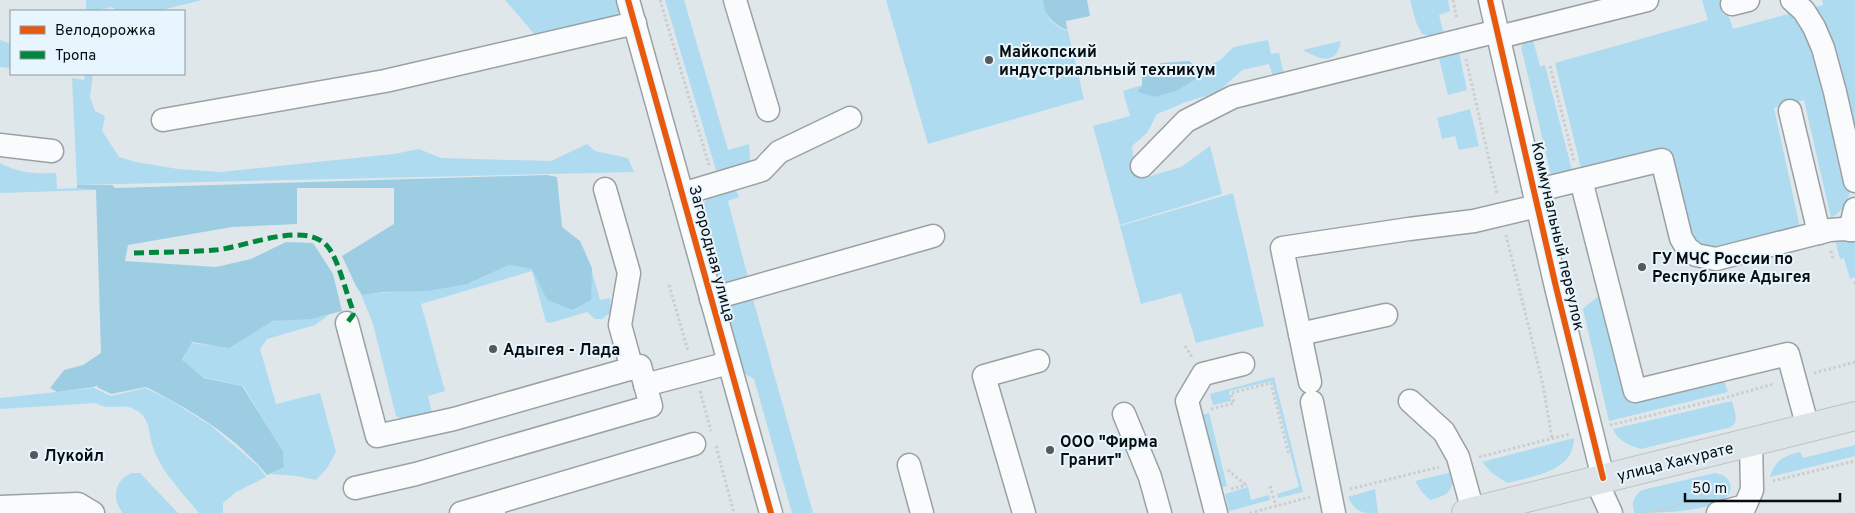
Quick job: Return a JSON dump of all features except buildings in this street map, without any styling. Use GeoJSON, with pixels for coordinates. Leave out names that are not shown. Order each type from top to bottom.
{"type":"FeatureCollection","features":[{"type":"Feature","properties":{"kind":"main road","name":"улица Хакурате"},"geometry":{"type":"LineString","coordinates":[[1470,512],[1855,416]]}},
{"type":"Feature","properties":{"kind":"street","name":"Загородная улица"},"geometry":{"type":"LineString","coordinates":[[628,0],[771,513]]}},
{"type":"Feature","properties":{"kind":"street"},"geometry":{"type":"LineString","coordinates":[[735,0],[768,110]]}},
{"type":"Feature","properties":{"kind":"street","name":"Коммунальный переулок"},"geometry":{"type":"LineString","coordinates":[[1490,0],[1591,430],[1599,479],[1610,513]]}},
{"type":"Feature","properties":{"kind":"street"},"geometry":{"type":"LineString","coordinates":[[1142,166],[1186,121],[1233,97],[1648,0]]}},
{"type":"Feature","properties":{"kind":"street"},"geometry":{"type":"LineString","coordinates":[[1792,0],[1804,11],[1814,27],[1823,48],[1855,181]]}},
{"type":"Feature","properties":{"kind":"street"},"geometry":{"type":"LineString","coordinates":[[163,120],[385,81],[635,23]]}},
{"type":"Feature","properties":{"kind":"street"},"geometry":{"type":"LineString","coordinates":[[1790,111],[1819,233]]}},
{"type":"Feature","properties":{"kind":"street"},"geometry":{"type":"LineString","coordinates":[[682,194],[762,170],[779,152],[850,118]]}},
{"type":"Feature","properties":{"kind":"street"},"geometry":{"type":"LineString","coordinates":[[0,145],[52,151]]}},
{"type":"Feature","properties":{"kind":"street"},"geometry":{"type":"LineString","coordinates":[[1332,503],[1282,248],[1409,228],[1474,221],[1536,199],[1580,180],[1662,160],[1681,238],[1687,248],[1696,255],[1716,259],[1853,223]]}},
{"type":"Feature","properties":{"kind":"street"},"geometry":{"type":"LineString","coordinates":[[1580,180],[1636,391],[1788,354],[1808,428]]}},
{"type":"Feature","properties":{"kind":"street"},"geometry":{"type":"LineString","coordinates":[[355,488],[416,474],[651,406],[620,325],[629,272],[605,189]]}},
{"type":"Feature","properties":{"kind":"street"},"geometry":{"type":"LineString","coordinates":[[711,299],[933,236]]}},
{"type":"Feature","properties":{"kind":"street"},"geometry":{"type":"LineString","coordinates":[[1300,334],[1386,314]]}},
{"type":"Feature","properties":{"kind":"street"},"geometry":{"type":"LineString","coordinates":[[347,323],[376,436],[639,377],[694,372],[729,363]]}},
{"type":"Feature","properties":{"kind":"street"},"geometry":{"type":"LineString","coordinates":[[1024,513],[984,376],[1038,361]]}},
{"type":"Feature","properties":{"kind":"street"},"geometry":{"type":"LineString","coordinates":[[1216,513],[1187,401],[1202,374],[1243,364]]}},
{"type":"Feature","properties":{"kind":"street"},"geometry":{"type":"LineString","coordinates":[[1410,401],[1444,432],[1459,462],[1470,512]]}},
{"type":"Feature","properties":{"kind":"street"},"geometry":{"type":"LineString","coordinates":[[1124,414],[1150,477],[1160,513]]}},
{"type":"Feature","properties":{"kind":"street"},"geometry":{"type":"LineString","coordinates":[[1718,513],[1745,506],[1752,490],[1751,442]]}},
{"type":"Feature","properties":{"kind":"street"},"geometry":{"type":"LineString","coordinates":[[461,513],[493,508],[694,444]]}},
{"type":"Feature","properties":{"kind":"street"},"geometry":{"type":"LineString","coordinates":[[910,465],[922,513]]}},
{"type":"Feature","properties":{"kind":"street"},"geometry":{"type":"LineString","coordinates":[[0,507],[78,504],[93,513]]}},
{"type":"Feature","properties":{"kind":"path"},"geometry":{"type":"LineString","coordinates":[[660,0],[715,185]]}},
{"type":"Feature","properties":{"kind":"path"},"geometry":{"type":"LineString","coordinates":[[1550,66],[1580,180]]}},
{"type":"Feature","properties":{"kind":"path"},"geometry":{"type":"LineString","coordinates":[[669,285],[734,513]]}},
{"type":"Feature","properties":{"kind":"path"},"geometry":{"type":"LineString","coordinates":[[1250,513],[1276,506],[1332,503],[1459,462],[1724,398],[1855,362]]}},
{"type":"Feature","properties":{"kind":"path"},"geometry":{"type":"LineString","coordinates":[[1191,414],[1234,403],[1231,392],[1271,383],[1289,455]]}},
{"type":"Feature","properties":{"kind":"path"},"geometry":{"type":"LineString","coordinates":[[1770,482],[1855,461]]}},
{"type":"Feature","properties":{"kind":"path"},"geometry":{"type":"LineString","coordinates":[[1228,470],[1246,485]]}},
{"type":"Feature","properties":{"kind":"path"},"geometry":{"type":"LineString","coordinates":[[1270,486],[1276,506]]}},
{"type":"Feature","properties":{"kind":"shaded area"},"geometry":{"type":"Polygon","coordinates":[[[86,0],[202,0],[162,10],[116,10],[112,7],[86,10],[86,0]]]}},
{"type":"Feature","properties":{"kind":"shaded area"},"geometry":{"type":"Polygon","coordinates":[[[505,0],[616,0],[619,9],[617,16],[537,37],[505,0]]]}},
{"type":"Feature","properties":{"kind":"shaded area"},"geometry":{"type":"Polygon","coordinates":[[[665,0],[684,0],[728,150],[749,144],[750,162],[723,173],[716,170],[665,0]]]}},
{"type":"Feature","properties":{"kind":"shaded area","name":"Майкопский индустриальный техникум"},"geometry":{"type":"Polygon","coordinates":[[[886,0],[1044,0],[1047,16],[1057,26],[1067,31],[1065,19],[1084,99],[928,144],[886,0]]]}},
{"type":"Feature","properties":{"kind":"shaded area"},"geometry":{"type":"Polygon","coordinates":[[[1043,0],[1087,0],[1090,16],[1066,21],[1067,30],[1050,19],[1045,11],[1043,0]]]}},
{"type":"Feature","properties":{"kind":"shaded area"},"geometry":{"type":"Polygon","coordinates":[[[1410,0],[1448,0],[1450,11],[1439,15],[1444,35],[1431,36],[1422,34],[1416,22],[1410,0]]]}},
{"type":"Feature","properties":{"kind":"shaded area"},"geometry":{"type":"Polygon","coordinates":[[[1702,0],[1721,0],[1723,15],[1728,14],[1733,29],[1792,13],[1811,35],[1850,190],[1844,206],[1831,218],[1804,100],[1774,108],[1800,228],[1714,249],[1695,241],[1689,234],[1668,149],[1582,172],[1555,63],[1708,20],[1702,0]]]}},
{"type":"Feature","properties":{"kind":"shaded area"},"geometry":{"type":"Polygon","coordinates":[[[1822,0],[1855,0],[1855,151],[1812,8],[1823,5],[1822,0]]]}},
{"type":"Feature","properties":{"kind":"shaded area"},"geometry":{"type":"Polygon","coordinates":[[[1532,36],[1540,66],[1545,65],[1573,174],[1552,180],[1521,46],[1532,36]]]}},
{"type":"Feature","properties":{"kind":"shaded area"},"geometry":{"type":"Polygon","coordinates":[[[0,40],[10,44],[10,68],[0,67],[0,40]]]}},
{"type":"Feature","properties":{"kind":"shaded area"},"geometry":{"type":"Polygon","coordinates":[[[1268,40],[1271,54],[1279,53],[1285,79],[1275,83],[1269,64],[1242,70],[1218,92],[1157,114],[1147,133],[1132,146],[1134,171],[1151,176],[1181,167],[1210,146],[1222,194],[1120,225],[1093,126],[1130,116],[1123,91],[1139,86],[1155,91],[1176,83],[1220,60],[1234,47],[1268,40]]]}},
{"type":"Feature","properties":{"kind":"shaded area"},"geometry":{"type":"Polygon","coordinates":[[[1341,41],[1339,49],[1335,54],[1326,59],[1303,50],[1341,41]]]}},
{"type":"Feature","properties":{"kind":"shaded area"},"geometry":{"type":"Polygon","coordinates":[[[1458,48],[1467,90],[1448,95],[1438,54],[1458,48]]]}},
{"type":"Feature","properties":{"kind":"shaded area"},"geometry":{"type":"Polygon","coordinates":[[[1189,61],[1198,69],[1199,77],[1178,90],[1155,97],[1138,92],[1142,85],[1142,72],[1161,63],[1189,61]]]}},
{"type":"Feature","properties":{"kind":"shaded area"},"geometry":{"type":"Polygon","coordinates":[[[85,75],[93,75],[90,97],[95,111],[105,116],[102,131],[119,157],[136,162],[178,169],[220,172],[394,154],[419,149],[441,158],[551,161],[587,144],[595,151],[628,158],[634,172],[77,185],[72,78],[84,80],[85,75]]]}},
{"type":"Feature","properties":{"kind":"shaded area"},"geometry":{"type":"Polygon","coordinates":[[[1470,109],[1479,146],[1459,150],[1455,136],[1442,139],[1437,118],[1470,109]]]}},
{"type":"Feature","properties":{"kind":"shaded area"},"geometry":{"type":"Polygon","coordinates":[[[0,163],[27,172],[56,173],[57,189],[77,188],[95,190],[0,193],[0,163]]]}},
{"type":"Feature","properties":{"kind":"shaded area"},"geometry":{"type":"Polygon","coordinates":[[[547,175],[557,177],[562,227],[580,241],[592,268],[591,300],[573,310],[547,300],[532,269],[509,265],[468,284],[427,291],[383,292],[362,295],[342,256],[394,224],[394,188],[297,188],[297,224],[232,227],[128,245],[125,261],[216,267],[251,259],[286,242],[313,243],[333,274],[342,311],[311,319],[273,321],[229,348],[192,342],[182,360],[204,378],[242,386],[283,451],[284,467],[267,475],[227,436],[196,415],[146,387],[111,394],[97,387],[97,385],[57,392],[50,388],[64,370],[83,365],[101,353],[96,190],[77,188],[77,185],[112,185],[115,188],[547,175]]]}},
{"type":"Feature","properties":{"kind":"shaded area"},"geometry":{"type":"Polygon","coordinates":[[[735,188],[739,197],[728,201],[749,281],[719,287],[700,230],[707,221],[702,207],[709,195],[735,188]]]}},
{"type":"Feature","properties":{"kind":"shaded area"},"geometry":{"type":"Polygon","coordinates":[[[1233,193],[1264,326],[1196,343],[1181,293],[1141,304],[1120,226],[1233,193]]]}},
{"type":"Feature","properties":{"kind":"shaded area"},"geometry":{"type":"Polygon","coordinates":[[[1846,239],[1855,242],[1855,277],[1850,279],[1844,258],[1840,259],[1835,240],[1846,239]]]}},
{"type":"Feature","properties":{"kind":"shaded area"},"geometry":{"type":"Polygon","coordinates":[[[509,265],[533,269],[547,300],[574,310],[590,300],[591,268],[600,300],[610,298],[611,312],[602,319],[595,319],[587,312],[550,323],[546,322],[532,271],[421,304],[445,391],[428,396],[432,413],[407,421],[396,416],[373,324],[361,294],[428,290],[469,284],[509,265]]]}},
{"type":"Feature","properties":{"kind":"shaded area"},"geometry":{"type":"Polygon","coordinates":[[[1602,293],[1628,395],[1723,378],[1728,392],[1609,421],[1583,309],[1602,293]]]}},
{"type":"Feature","properties":{"kind":"shaded area"},"geometry":{"type":"Polygon","coordinates":[[[753,299],[813,513],[792,513],[754,379],[738,370],[724,312],[730,305],[753,299]]]}},
{"type":"Feature","properties":{"kind":"shaded area"},"geometry":{"type":"Polygon","coordinates":[[[329,315],[315,325],[267,339],[260,349],[276,404],[320,393],[336,452],[327,468],[316,480],[297,476],[270,474],[284,466],[283,451],[243,386],[203,377],[182,361],[191,343],[228,347],[274,321],[329,315]]]}},
{"type":"Feature","properties":{"kind":"shaded area"},"geometry":{"type":"Polygon","coordinates":[[[1274,377],[1303,492],[1278,498],[1277,494],[1299,487],[1272,381],[1229,391],[1231,401],[1213,405],[1210,394],[1274,377]]]}},
{"type":"Feature","properties":{"kind":"shaded area"},"geometry":{"type":"Polygon","coordinates":[[[94,388],[111,396],[145,388],[168,399],[210,425],[258,466],[266,477],[236,492],[223,503],[223,513],[199,513],[161,465],[153,447],[149,428],[143,415],[139,412],[127,407],[107,407],[96,403],[0,409],[0,398],[94,388]]]}},
{"type":"Feature","properties":{"kind":"shaded area"},"geometry":{"type":"Polygon","coordinates":[[[1732,401],[1736,419],[1731,427],[1641,449],[1621,440],[1613,429],[1732,401]]]}},
{"type":"Feature","properties":{"kind":"shaded area"},"geometry":{"type":"Polygon","coordinates":[[[1209,413],[1227,486],[1220,488],[1201,415],[1209,413]]]}},
{"type":"Feature","properties":{"kind":"shaded area"},"geometry":{"type":"Polygon","coordinates":[[[1574,438],[1572,449],[1567,458],[1560,465],[1540,475],[1507,483],[1492,473],[1482,462],[1574,438]]]}},
{"type":"Feature","properties":{"kind":"shaded area"},"geometry":{"type":"Polygon","coordinates":[[[1855,445],[1855,456],[1770,477],[1777,463],[1789,455],[1800,452],[1803,458],[1855,445]]]}},
{"type":"Feature","properties":{"kind":"shaded area"},"geometry":{"type":"Polygon","coordinates":[[[1452,472],[1455,474],[1448,492],[1430,500],[1415,481],[1452,472]]]}},
{"type":"Feature","properties":{"kind":"shaded area"},"geometry":{"type":"Polygon","coordinates":[[[132,473],[140,473],[178,513],[123,513],[117,502],[116,490],[121,480],[132,473]]]}},
{"type":"Feature","properties":{"kind":"shaded area"},"geometry":{"type":"Polygon","coordinates":[[[1715,473],[1724,476],[1730,484],[1729,494],[1721,501],[1692,509],[1658,513],[1635,513],[1634,500],[1642,490],[1715,473]]]}},
{"type":"Feature","properties":{"kind":"shaded area"},"geometry":{"type":"Polygon","coordinates":[[[1248,487],[1251,500],[1269,495],[1270,500],[1229,511],[1225,494],[1248,487]]]}},
{"type":"Feature","properties":{"kind":"shaded area"},"geometry":{"type":"Polygon","coordinates":[[[1375,489],[1378,513],[1360,511],[1348,497],[1375,489]]]}},
{"type":"Feature","properties":{"kind":"marked path"},"geometry":{"type":"LineString","coordinates":[[134,253],[215,250],[290,235],[305,235],[318,239],[332,252],[342,276],[353,315],[347,323]]}},
{"type":"Feature","properties":{"kind":"cycle path"},"geometry":{"type":"LineString","coordinates":[[628,0],[771,513]]}},
{"type":"Feature","properties":{"kind":"cycle path"},"geometry":{"type":"LineString","coordinates":[[1490,0],[1556,287],[1603,478]]}},
{"type":"Feature","properties":{"kind":"place","name":"Майкопский индустриальный техникум"},"geometry":{"type":"Point","coordinates":[989,60]}},
{"type":"Feature","properties":{"kind":"place","name":"ГУ МЧС России по Республике Адыгея"},"geometry":{"type":"Point","coordinates":[1642,267]}},
{"type":"Feature","properties":{"kind":"place","name":"Адыгея - Лада"},"geometry":{"type":"Point","coordinates":[493,349]}},
{"type":"Feature","properties":{"kind":"place","name":"ООО \"Фирма Гранит\""},"geometry":{"type":"Point","coordinates":[1050,450]}},
{"type":"Feature","properties":{"kind":"place","name":"Лукойл"},"geometry":{"type":"Point","coordinates":[34,455]}}]}
